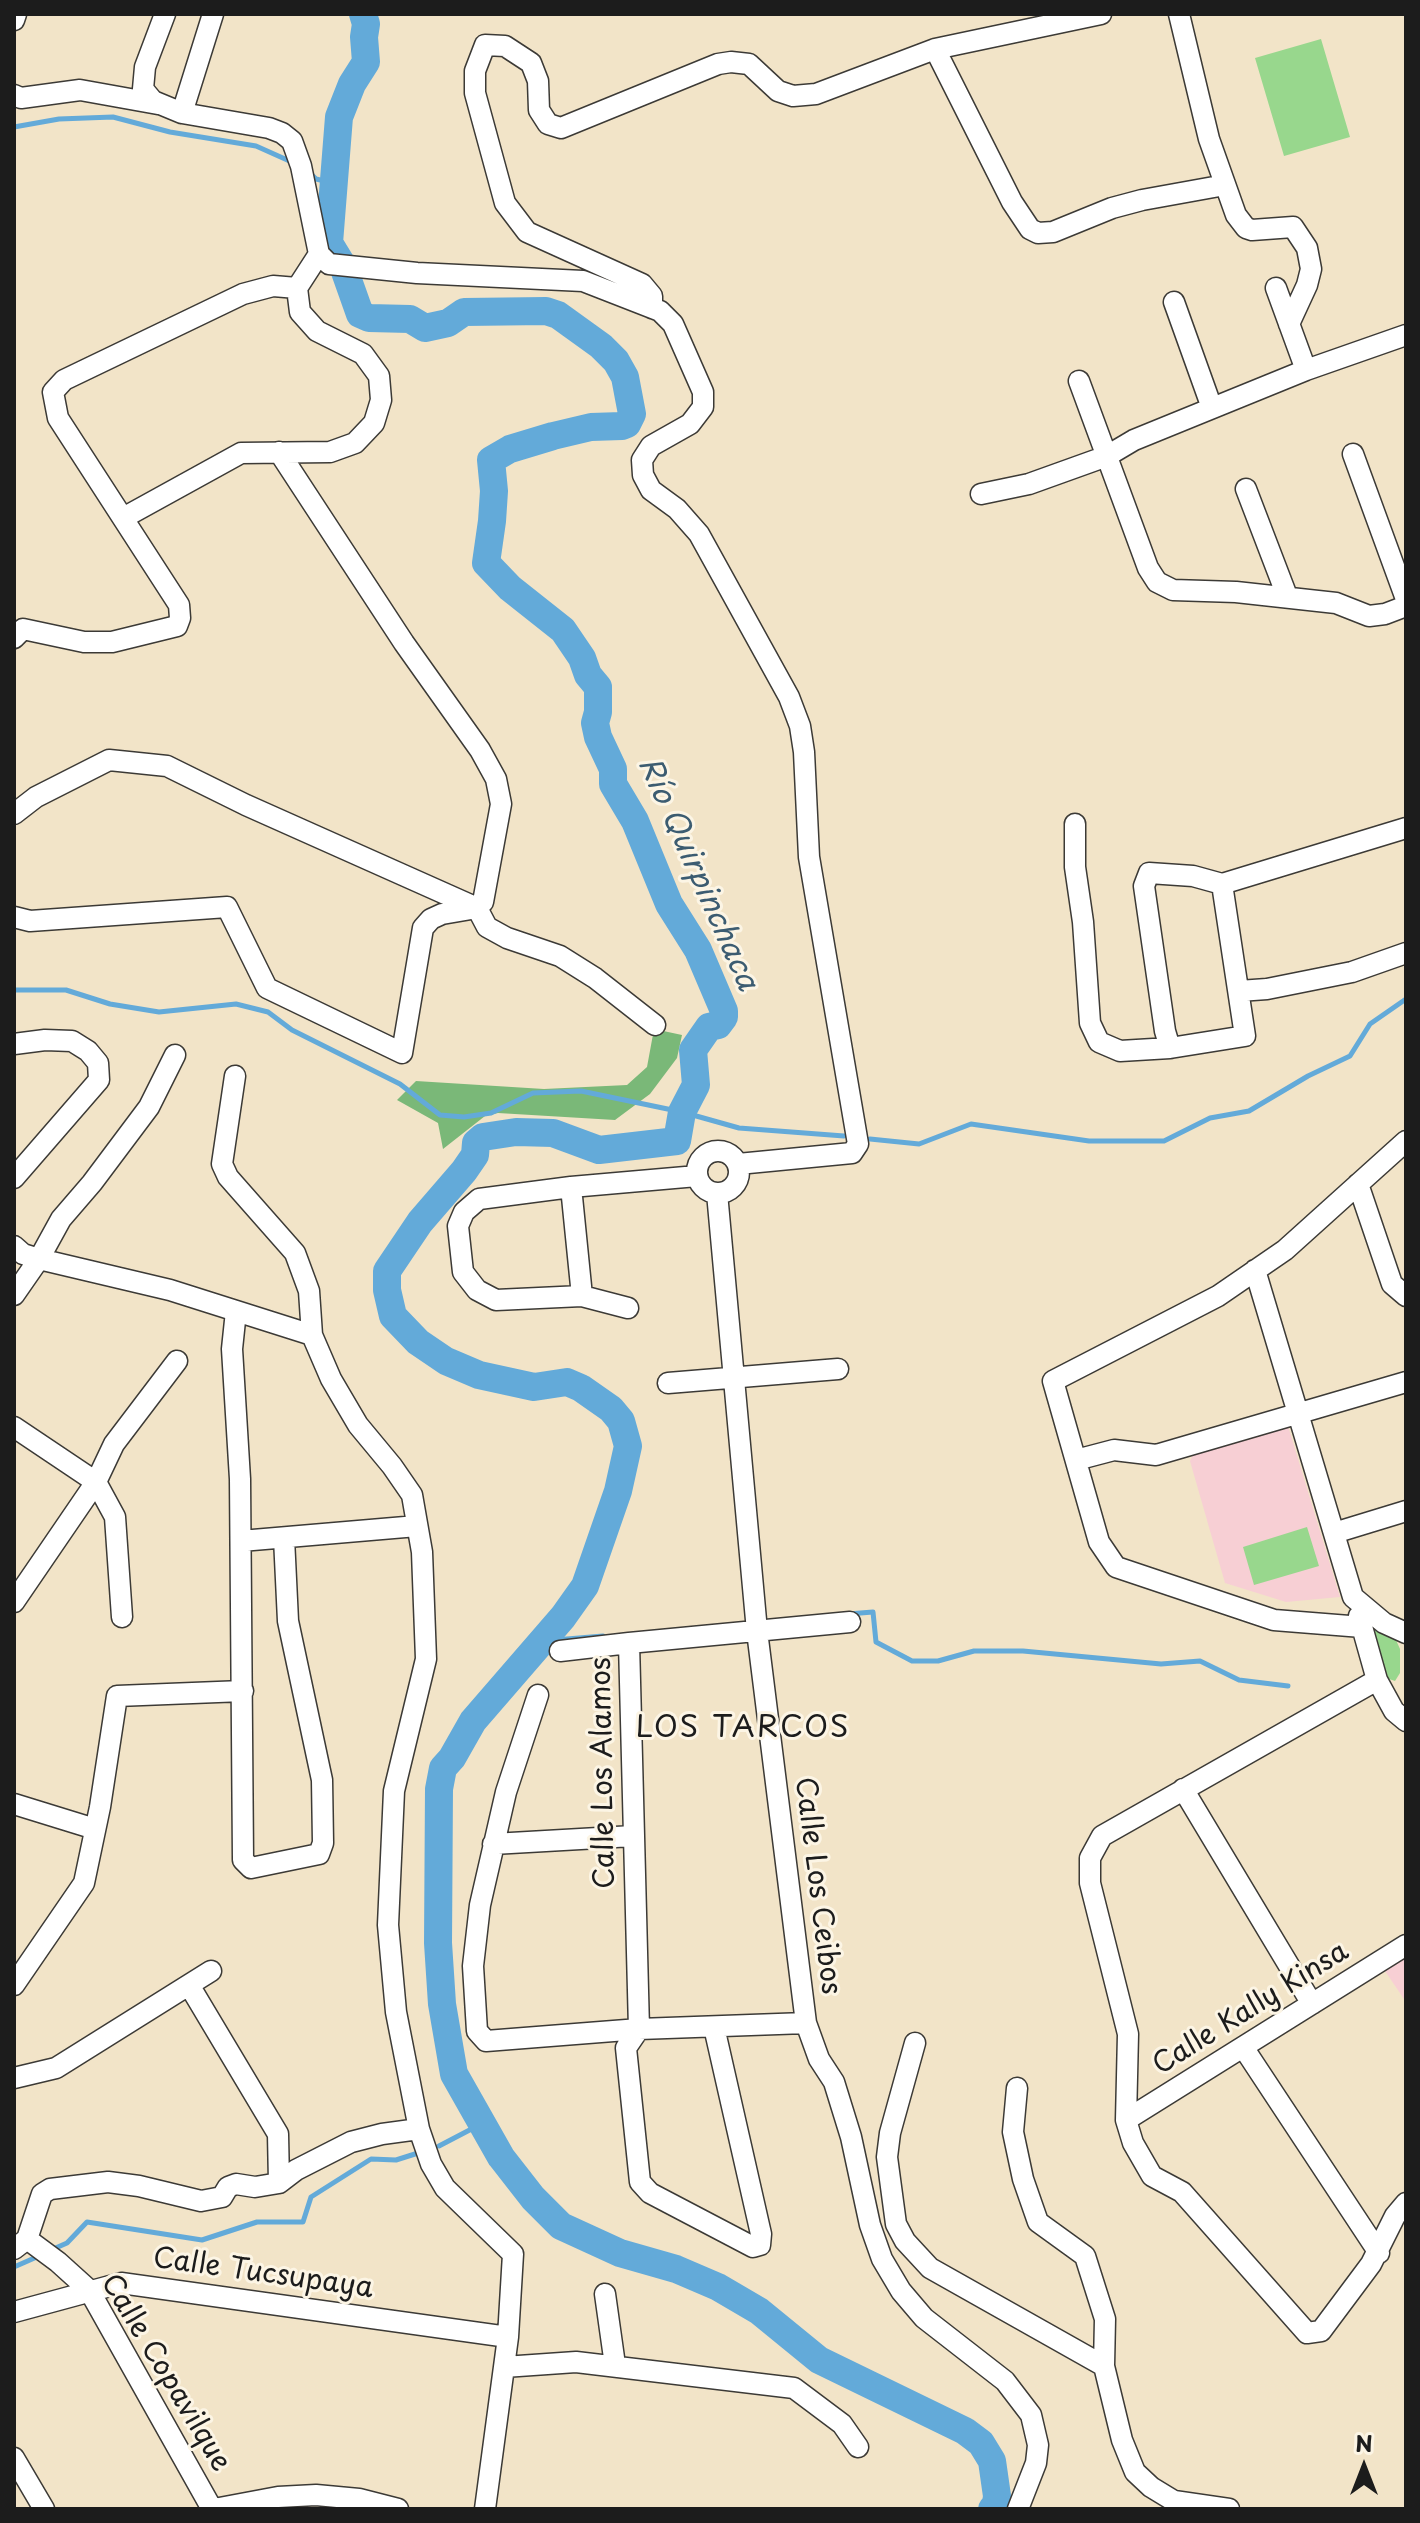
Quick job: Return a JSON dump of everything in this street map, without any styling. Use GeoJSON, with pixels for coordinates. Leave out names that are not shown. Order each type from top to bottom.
{"type":"FeatureCollection","features":[{"type":"Feature","properties":{"kind":"street"},"geometry":{"type":"LineString","coordinates":[[14,20],[16,14]]}},
{"type":"Feature","properties":{"kind":"street"},"geometry":{"type":"LineString","coordinates":[[165,14],[145,67],[143,89],[153,101],[172,109]]}},
{"type":"Feature","properties":{"kind":"street"},"geometry":{"type":"LineString","coordinates":[[172,109],[213,14]]}},
{"type":"Feature","properties":{"kind":"street"},"geometry":{"type":"LineString","coordinates":[[1179,14],[1209,139],[1236,215],[1246,228],[1252,230],[1293,227],[1307,248],[1311,269],[1289,324]]}},
{"type":"Feature","properties":{"kind":"street"},"geometry":{"type":"LineString","coordinates":[[652,308],[652,296],[642,284],[527,232],[505,203],[475,93],[475,71],[485,45],[505,46],[531,63],[538,81],[539,110],[548,124],[561,128],[718,64],[749,64],[778,91],[793,96],[816,94],[935,49],[1091,15]]}},
{"type":"Feature","properties":{"kind":"street"},"geometry":{"type":"LineString","coordinates":[[935,49],[1012,202],[1030,229],[1038,233],[1053,232],[1112,208],[1142,200],[1225,185]]}},
{"type":"Feature","properties":{"kind":"street"},"geometry":{"type":"LineString","coordinates":[[14,95],[21,98],[80,90],[282,133],[292,141],[301,166],[319,254],[329,264],[583,281],[660,311],[673,324],[703,392],[703,407],[690,424],[651,446],[642,460],[643,475],[651,490],[677,509],[699,534],[789,697],[800,726],[809,857],[858,1144],[852,1153],[738,1164]]}},
{"type":"Feature","properties":{"kind":"street"},"geometry":{"type":"LineString","coordinates":[[123,518],[241,453],[330,452],[355,443],[374,423],[381,400],[379,376],[363,354],[317,331],[300,312],[297,288],[319,254]]}},
{"type":"Feature","properties":{"kind":"street"},"geometry":{"type":"LineString","coordinates":[[14,638],[23,629],[84,642],[112,642],[177,626],[180,618],[179,605],[58,418],[53,392],[64,380],[243,294],[273,286],[297,288]]}},
{"type":"Feature","properties":{"kind":"street"},"geometry":{"type":"LineString","coordinates":[[1276,288],[1306,370]]}},
{"type":"Feature","properties":{"kind":"street"},"geometry":{"type":"LineString","coordinates":[[1174,302],[1212,408]]}},
{"type":"Feature","properties":{"kind":"street"},"geometry":{"type":"LineString","coordinates":[[981,494],[1029,484],[1107,456],[1134,440],[1212,408],[1306,370],[1406,335]]}},
{"type":"Feature","properties":{"kind":"street"},"geometry":{"type":"LineString","coordinates":[[1079,381],[1148,568],[1157,582],[1173,590],[1287,596],[1336,603],[1369,616],[1406,606]]}},
{"type":"Feature","properties":{"kind":"street"},"geometry":{"type":"LineString","coordinates":[[14,917],[30,921],[227,907],[267,988],[402,1053],[423,928],[431,919],[442,914],[477,908],[483,902],[501,804],[496,779],[480,750],[404,643],[279,452]]}},
{"type":"Feature","properties":{"kind":"street"},"geometry":{"type":"LineString","coordinates":[[1353,454],[1406,599]]}},
{"type":"Feature","properties":{"kind":"street"},"geometry":{"type":"LineString","coordinates":[[1246,489],[1287,596]]}},
{"type":"Feature","properties":{"kind":"street"},"geometry":{"type":"LineString","coordinates":[[14,814],[36,797],[109,760],[167,766],[246,805],[477,908],[487,927],[507,938],[560,956],[595,978],[655,1025]]}},
{"type":"Feature","properties":{"kind":"street"},"geometry":{"type":"LineString","coordinates":[[1075,824],[1075,867],[1083,922],[1090,1023],[1099,1042],[1120,1051],[1170,1048],[1245,1036],[1222,884]]}},
{"type":"Feature","properties":{"kind":"street"},"geometry":{"type":"LineString","coordinates":[[1170,1048],[1144,886],[1149,873],[1193,876],[1222,884],[1406,828]]}},
{"type":"Feature","properties":{"kind":"street"},"geometry":{"type":"LineString","coordinates":[[1239,991],[1267,989],[1352,972],[1406,953]]}},
{"type":"Feature","properties":{"kind":"street"},"geometry":{"type":"LineString","coordinates":[[14,1044],[72,1041],[88,1051],[98,1063],[99,1080],[14,1178]]}},
{"type":"Feature","properties":{"kind":"street"},"geometry":{"type":"LineString","coordinates":[[14,1295],[61,1219],[149,1107],[175,1055]]}},
{"type":"Feature","properties":{"kind":"street"},"geometry":{"type":"LineString","coordinates":[[235,1076],[222,1164],[228,1177],[295,1253],[309,1291],[312,1335],[331,1379],[358,1425],[412,1495],[422,1552],[426,1659],[394,1791],[388,1925],[396,2012],[419,2129],[431,2164],[445,2188],[513,2254],[508,2337],[485,2509]]}},
{"type":"Feature","properties":{"kind":"street"},"geometry":{"type":"LineString","coordinates":[[1362,1627],[1274,1620],[1116,1567],[1099,1542],[1053,1381],[1218,1296],[1285,1250],[1406,1141]]}},
{"type":"Feature","properties":{"kind":"street"},"geometry":{"type":"LineString","coordinates":[[712,1151],[723,1151],[738,1164],[739,1174],[728,1190],[717,1193],[708,1190],[697,1176],[703,1156],[712,1151]]}},
{"type":"Feature","properties":{"kind":"street"},"geometry":{"type":"LineString","coordinates":[[628,1308],[582,1296],[496,1300],[477,1290],[463,1272],[458,1226],[464,1212],[479,1199],[697,1176]]}},
{"type":"Feature","properties":{"kind":"street"},"geometry":{"type":"LineString","coordinates":[[1358,1184],[1392,1284],[1406,1296]]}},
{"type":"Feature","properties":{"kind":"street"},"geometry":{"type":"LineString","coordinates":[[571,1187],[582,1296]]}},
{"type":"Feature","properties":{"kind":"street","name":"Calle Los Ceibos"},"geometry":{"type":"LineString","coordinates":[[717,1193],[757,1631],[806,2023],[819,2059],[834,2082],[851,2137],[870,2225],[882,2259],[901,2291],[924,2318],[1005,2381],[1031,2415],[1038,2445],[1036,2463],[1018,2509]]}},
{"type":"Feature","properties":{"kind":"street"},"geometry":{"type":"LineString","coordinates":[[14,1246],[23,1254],[39,1259],[170,1290],[312,1335]]}},
{"type":"Feature","properties":{"kind":"street"},"geometry":{"type":"LineString","coordinates":[[1255,1270],[1377,1680],[1394,1711],[1406,1721]]}},
{"type":"Feature","properties":{"kind":"street"},"geometry":{"type":"LineString","coordinates":[[236,1311],[232,1349],[241,1541],[243,1860],[251,1868],[319,1854],[323,1843],[322,1780],[288,1621],[284,1538]]}},
{"type":"Feature","properties":{"kind":"street"},"geometry":{"type":"LineString","coordinates":[[14,1602],[20,1580],[96,1482],[114,1444],[177,1361]]}},
{"type":"Feature","properties":{"kind":"street"},"geometry":{"type":"LineString","coordinates":[[668,1383],[838,1369]]}},
{"type":"Feature","properties":{"kind":"street"},"geometry":{"type":"LineString","coordinates":[[1076,1460],[1114,1450],[1156,1455],[1406,1382]]}},
{"type":"Feature","properties":{"kind":"street"},"geometry":{"type":"LineString","coordinates":[[14,1427],[96,1482],[115,1517],[122,1617]]}},
{"type":"Feature","properties":{"kind":"street"},"geometry":{"type":"LineString","coordinates":[[1334,1533],[1406,1511]]}},
{"type":"Feature","properties":{"kind":"street"},"geometry":{"type":"LineString","coordinates":[[241,1541],[417,1526]]}},
{"type":"Feature","properties":{"kind":"street"},"geometry":{"type":"LineString","coordinates":[[1353,1597],[1384,1623],[1406,1633]]}},
{"type":"Feature","properties":{"kind":"street","name":"Calle Los Alamos"},"geometry":{"type":"LineString","coordinates":[[714,2027],[761,2234],[760,2245],[753,2247],[650,2193],[640,2182],[626,2048],[639,2029],[629,1643],[850,1622]]}},
{"type":"Feature","properties":{"kind":"street"},"geometry":{"type":"LineString","coordinates":[[560,1651],[629,1643]]}},
{"type":"Feature","properties":{"kind":"street"},"geometry":{"type":"LineString","coordinates":[[1377,1680],[1102,1836],[1090,1858],[1090,1883],[1128,2034],[1126,2120],[1133,2143],[1152,2176],[1182,2192],[1307,2333],[1321,2331],[1379,2253],[1395,2216],[1406,2203]]}},
{"type":"Feature","properties":{"kind":"street"},"geometry":{"type":"LineString","coordinates":[[14,1985],[84,1883],[117,1696],[243,1691]]}},
{"type":"Feature","properties":{"kind":"street"},"geometry":{"type":"LineString","coordinates":[[538,1695],[493,1844],[480,1905],[473,1966],[477,2031],[486,2041],[639,2029],[806,2023]]}},
{"type":"Feature","properties":{"kind":"street"},"geometry":{"type":"LineString","coordinates":[[1183,1789],[1312,2004]]}},
{"type":"Feature","properties":{"kind":"street"},"geometry":{"type":"LineString","coordinates":[[14,1804],[95,1829]]}},
{"type":"Feature","properties":{"kind":"street"},"geometry":{"type":"LineString","coordinates":[[493,1844],[633,1836]]}},
{"type":"Feature","properties":{"kind":"street","name":"Calle Kally Kinsa"},"geometry":{"type":"LineString","coordinates":[[1126,2120],[1406,1945]]}},
{"type":"Feature","properties":{"kind":"street"},"geometry":{"type":"LineString","coordinates":[[14,2078],[56,2068],[211,1971]]}},
{"type":"Feature","properties":{"kind":"street"},"geometry":{"type":"LineString","coordinates":[[189,1985],[278,2134],[279,2183]]}},
{"type":"Feature","properties":{"kind":"street"},"geometry":{"type":"LineString","coordinates":[[915,2043],[890,2133],[887,2157],[896,2224],[905,2241],[930,2268],[1104,2366]]}},
{"type":"Feature","properties":{"kind":"street"},"geometry":{"type":"LineString","coordinates":[[1243,2047],[1379,2253]]}},
{"type":"Feature","properties":{"kind":"street"},"geometry":{"type":"LineString","coordinates":[[1017,2088],[1013,2132],[1023,2179],[1038,2222],[1085,2256],[1105,2319],[1104,2366],[1122,2440],[1135,2472],[1151,2487],[1174,2501],[1229,2509]]}},
{"type":"Feature","properties":{"kind":"street"},"geometry":{"type":"LineString","coordinates":[[26,2245],[42,2194],[50,2189],[108,2182],[201,2201],[222,2197],[228,2187],[236,2184],[255,2187],[279,2183],[296,2170],[351,2142],[419,2129]]}},
{"type":"Feature","properties":{"kind":"street","name":"Calle Copavilque"},"geometry":{"type":"LineString","coordinates":[[26,2245],[55,2259],[89,2290],[213,2509]]}},
{"type":"Feature","properties":{"kind":"street","name":"Calle Tucsupaya"},"geometry":{"type":"LineString","coordinates":[[14,2312],[121,2283],[508,2337]]}},
{"type":"Feature","properties":{"kind":"street"},"geometry":{"type":"LineString","coordinates":[[605,2294],[615,2365]]}},
{"type":"Feature","properties":{"kind":"street"},"geometry":{"type":"LineString","coordinates":[[504,2367],[576,2362],[794,2388],[842,2424],[858,2447]]}},
{"type":"Feature","properties":{"kind":"street"},"geometry":{"type":"LineString","coordinates":[[14,2458],[44,2509]]}},
{"type":"Feature","properties":{"kind":"street"},"geometry":{"type":"LineString","coordinates":[[213,2509],[278,2497],[316,2495],[359,2499],[398,2509]]}},
{"type":"Feature","properties":{"kind":"shaded area"},"geometry":{"type":"Polygon","coordinates":[[[1288,1426],[1340,1597],[1286,1602],[1225,1583],[1190,1461],[1194,1453],[1288,1426]]]}},
{"type":"Feature","properties":{"kind":"shaded area"},"geometry":{"type":"Polygon","coordinates":[[[1406,1958],[1406,2002],[1385,1971],[1406,1958]]]}},
{"type":"Feature","properties":{"kind":"green space"},"geometry":{"type":"Polygon","coordinates":[[[1321,39],[1350,137],[1284,156],[1255,58],[1321,39]]]}},
{"type":"Feature","properties":{"kind":"green space"},"geometry":{"type":"Polygon","coordinates":[[[654,1029],[682,1035],[677,1058],[650,1094],[615,1120],[498,1113],[485,1116],[443,1149],[438,1123],[397,1100],[416,1081],[544,1089],[627,1085],[647,1067],[654,1029]]]}},
{"type":"Feature","properties":{"kind":"green space"},"geometry":{"type":"Polygon","coordinates":[[[1307,1527],[1319,1566],[1254,1585],[1243,1547],[1307,1527]]]}},
{"type":"Feature","properties":{"kind":"green space"},"geometry":{"type":"Polygon","coordinates":[[[1373,1630],[1380,1630],[1396,1640],[1400,1649],[1400,1673],[1395,1681],[1386,1678],[1373,1630]]]}},
{"type":"Feature","properties":{"kind":"waterway","name":"Río Quirpinchaca"},"geometry":{"type":"LineString","coordinates":[[363,14],[366,62],[352,84],[339,117],[329,243],[343,266],[360,314],[369,318],[410,319],[425,328],[448,323],[464,312],[546,311],[558,315],[601,346],[616,361],[625,377],[632,414],[627,424],[591,427],[553,436],[510,449],[491,460],[494,491],[486,563],[510,588],[563,630],[598,687],[595,723],[613,769],[613,784],[635,821],[669,904],[698,950],[724,1011],[718,1025],[709,1027],[693,1050],[696,1085],[682,1112],[677,1141],[599,1150],[553,1133],[516,1132],[483,1137],[476,1143],[475,1155],[464,1171],[420,1222],[387,1271],[387,1290],[393,1316],[418,1342],[446,1361],[479,1375],[534,1387],[567,1382],[581,1388],[611,1409],[621,1421],[628,1446],[618,1491],[585,1586],[563,1617],[473,1721],[443,1768],[439,1789],[438,1943],[442,2004],[454,2074],[501,2157],[533,2198],[561,2226],[620,2253],[676,2269],[718,2287],[759,2311],[819,2360],[965,2431],[981,2443],[992,2461],[997,2496],[992,2509]]}},
{"type":"Feature","properties":{"kind":"waterway"},"geometry":{"type":"LineString","coordinates":[[14,127],[59,119],[113,117],[170,132],[256,146],[294,163]]}},
{"type":"Feature","properties":{"kind":"waterway"},"geometry":{"type":"LineString","coordinates":[[309,172],[316,179],[333,183]]}},
{"type":"Feature","properties":{"kind":"waterway"},"geometry":{"type":"LineString","coordinates":[[14,990],[66,990],[110,1004],[159,1012],[236,1004],[268,1012],[292,1030],[400,1084],[440,1115],[464,1117],[491,1113],[533,1093],[581,1091],[682,1112],[739,1128],[844,1136]]}},
{"type":"Feature","properties":{"kind":"waterway"},"geometry":{"type":"LineString","coordinates":[[870,1139],[919,1144],[971,1124],[1089,1141],[1164,1141],[1210,1118],[1249,1111],[1308,1076],[1350,1056],[1370,1024],[1406,999]]}},
{"type":"Feature","properties":{"kind":"waterway"},"geometry":{"type":"LineString","coordinates":[[848,1614],[873,1612],[876,1642],[912,1661],[938,1661],[974,1651],[1023,1651],[1161,1664],[1200,1661],[1239,1680],[1288,1686]]}},
{"type":"Feature","properties":{"kind":"waterway"},"geometry":{"type":"LineString","coordinates":[[543,1641],[603,1636]]}},
{"type":"Feature","properties":{"kind":"waterway"},"geometry":{"type":"LineString","coordinates":[[439,2146],[483,2123]]}},
{"type":"Feature","properties":{"kind":"waterway"},"geometry":{"type":"LineString","coordinates":[[51,2250],[67,2243],[87,2222],[202,2240],[257,2222],[303,2222],[311,2197],[371,2159],[396,2160],[415,2154]]}},
{"type":"Feature","properties":{"kind":"waterway"},"geometry":{"type":"LineString","coordinates":[[14,2267],[39,2256]]}},
{"type":"Feature","properties":{"kind":"district","name":"LOS TARCOS"},"geometry":{"type":"Point","coordinates":[743,1729]}}]}
